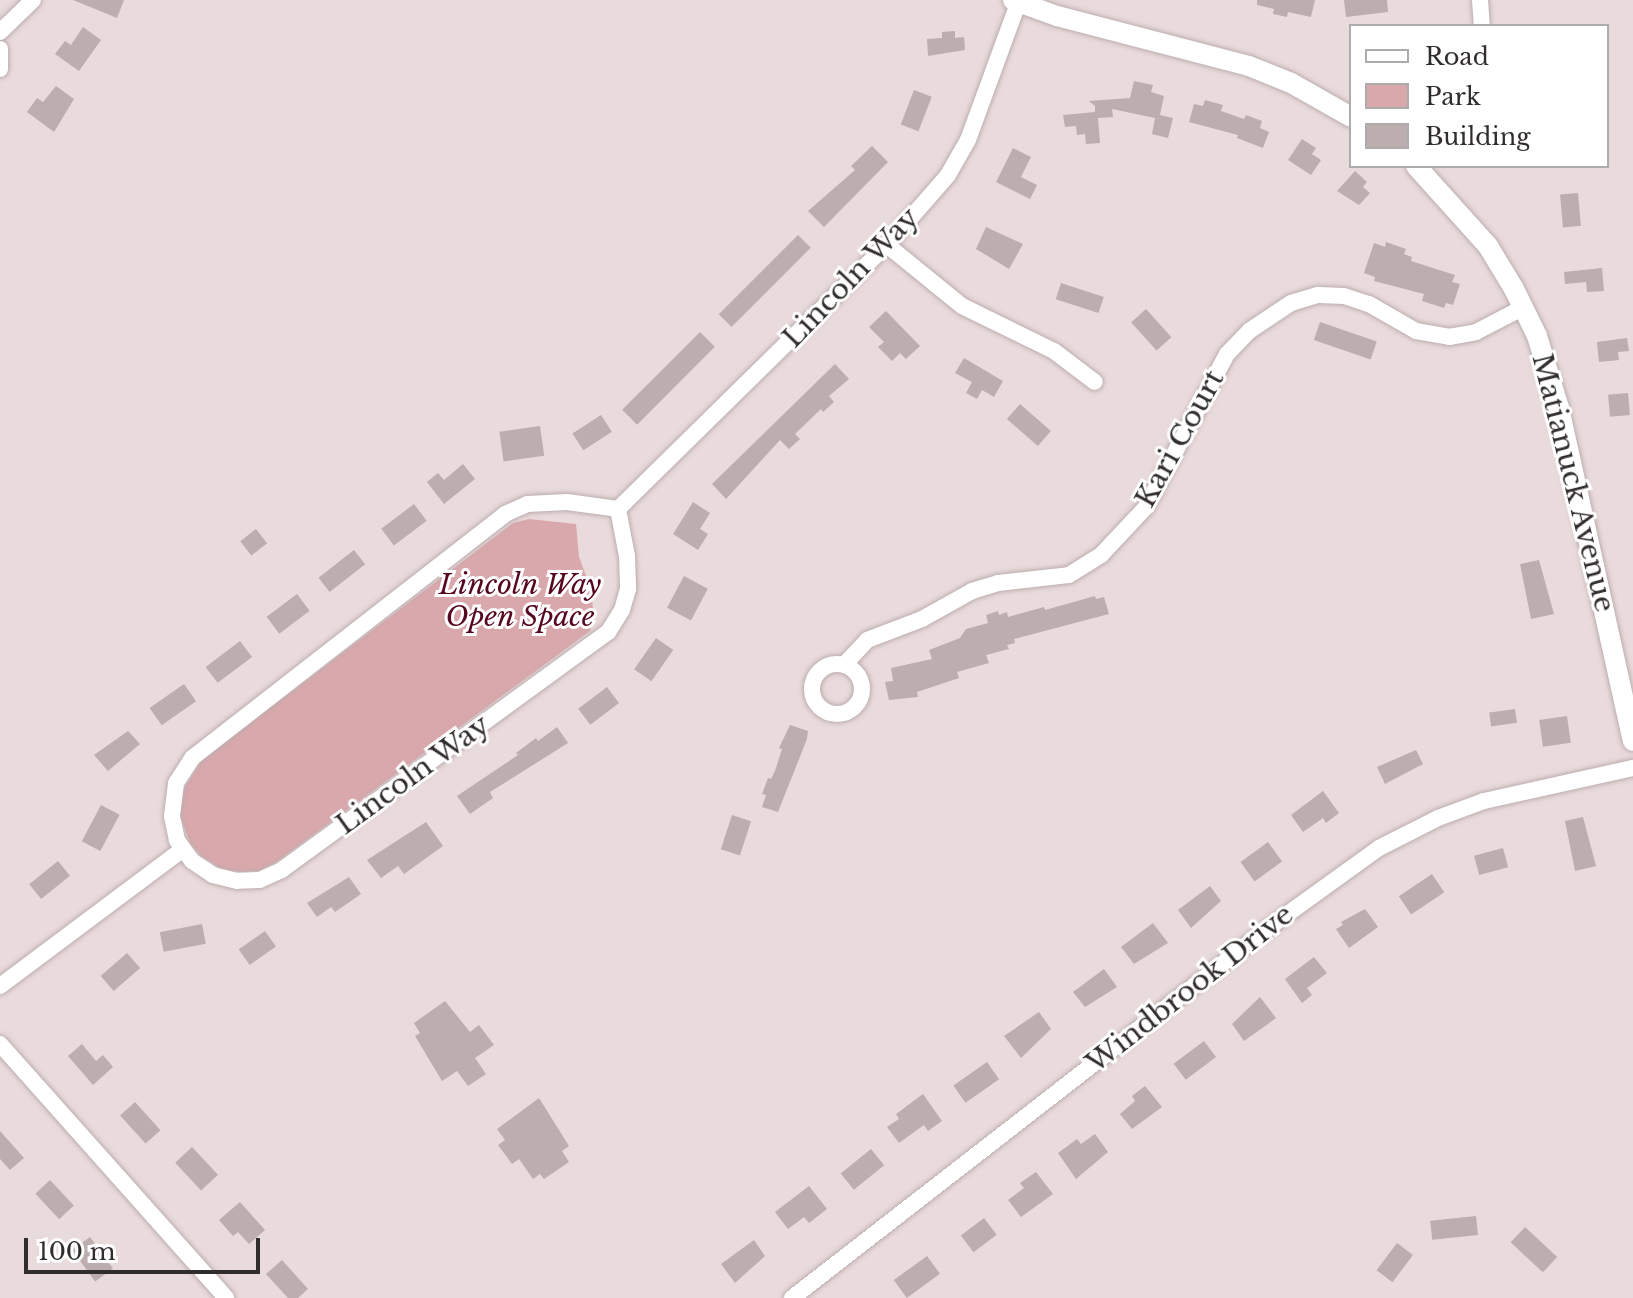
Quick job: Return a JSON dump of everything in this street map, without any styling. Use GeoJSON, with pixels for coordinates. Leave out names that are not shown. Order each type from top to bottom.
{"type":"FeatureCollection","features":[{"type":"Feature","properties":{"kind":"street"},"geometry":{"type":"LineString","coordinates":[[0,32],[33,0]]}},
{"type":"Feature","properties":{"kind":"street"},"geometry":{"type":"LineString","coordinates":[[1480,0],[1482,24]]}},
{"type":"Feature","properties":{"kind":"street"},"geometry":{"type":"LineString","coordinates":[[1016,1],[1249,66],[1291,83],[1349,116]]}},
{"type":"Feature","properties":{"kind":"street","name":"Lincoln Way"},"geometry":{"type":"LineString","coordinates":[[182,850],[202,869],[224,879],[253,881],[275,874],[608,632],[622,610],[628,580],[618,509],[887,245],[928,200],[960,157],[1016,1]]}},
{"type":"Feature","properties":{"kind":"street"},"geometry":{"type":"LineString","coordinates":[[0,49],[0,69]]}},
{"type":"Feature","properties":{"kind":"street","name":"Matianuck Avenue"},"geometry":{"type":"LineString","coordinates":[[1418,168],[1481,237],[1524,307],[1549,368],[1633,741]]}},
{"type":"Feature","properties":{"kind":"street"},"geometry":{"type":"LineString","coordinates":[[887,245],[955,301],[1054,351],[1095,382]]}},
{"type":"Feature","properties":{"kind":"street","name":"Kari Court"},"geometry":{"type":"LineString","coordinates":[[844,665],[867,640],[922,619],[972,591],[998,583],[1069,575],[1101,555],[1146,507],[1227,354],[1249,331],[1291,303],[1318,295],[1344,296],[1369,304],[1416,331],[1449,337],[1476,332],[1524,307]]}},
{"type":"Feature","properties":{"kind":"street"},"geometry":{"type":"LineString","coordinates":[[0,986],[182,850],[172,816],[174,791],[185,766],[201,750],[515,508],[536,503],[567,502],[618,509]]}},
{"type":"Feature","properties":{"kind":"street","name":"Windbrook Drive"},"geometry":{"type":"LineString","coordinates":[[792,1298],[1275,923],[1379,848],[1476,804],[1633,768]]}},
{"type":"Feature","properties":{"kind":"street"},"geometry":{"type":"LineString","coordinates":[[0,1044],[226,1298]]}},
{"type":"Feature","properties":{"kind":"green space","name":"Lincoln Way Open Space"},"geometry":{"type":"Polygon","coordinates":[[[529,519],[576,524],[579,557],[591,589],[594,618],[590,631],[275,863],[258,871],[241,872],[222,869],[201,856],[190,843],[180,816],[181,793],[202,760],[513,523],[529,519]]]}},
{"type":"Feature","properties":{"kind":"building"},"geometry":{"type":"Polygon","coordinates":[[[73,0],[124,0],[117,18],[73,0]]]}},
{"type":"Feature","properties":{"kind":"building"},"geometry":{"type":"Polygon","coordinates":[[[1257,0],[1315,0],[1311,17],[1288,12],[1287,17],[1273,14],[1274,9],[1257,5],[1257,0]]]}},
{"type":"Feature","properties":{"kind":"building"},"geometry":{"type":"Polygon","coordinates":[[[1344,0],[1387,0],[1388,12],[1346,17],[1344,0]]]}},
{"type":"Feature","properties":{"kind":"building"},"geometry":{"type":"Polygon","coordinates":[[[83,27],[101,40],[79,71],[55,54],[65,41],[71,45],[83,27]]]}},
{"type":"Feature","properties":{"kind":"building"},"geometry":{"type":"Polygon","coordinates":[[[955,31],[955,38],[964,37],[965,50],[928,56],[927,39],[942,38],[942,32],[955,31]]]}},
{"type":"Feature","properties":{"kind":"building"},"geometry":{"type":"Polygon","coordinates":[[[1134,81],[1153,85],[1151,92],[1164,96],[1160,115],[1173,118],[1168,138],[1152,134],[1155,118],[1112,109],[1113,117],[1098,118],[1100,143],[1086,144],[1085,134],[1077,135],[1076,126],[1065,127],[1063,115],[1095,112],[1095,106],[1089,101],[1130,98],[1134,81]]]}},
{"type":"Feature","properties":{"kind":"building"},"geometry":{"type":"Polygon","coordinates":[[[56,86],[74,99],[54,132],[27,112],[37,98],[43,102],[56,86]]]}},
{"type":"Feature","properties":{"kind":"building"},"geometry":{"type":"Polygon","coordinates":[[[914,90],[932,97],[918,131],[901,125],[914,90]]]}},
{"type":"Feature","properties":{"kind":"building"},"geometry":{"type":"Polygon","coordinates":[[[1205,100],[1223,105],[1221,111],[1262,121],[1260,128],[1269,132],[1263,148],[1237,138],[1238,135],[1189,122],[1194,104],[1203,106],[1205,100]]]}},
{"type":"Feature","properties":{"kind":"building"},"geometry":{"type":"Polygon","coordinates":[[[1302,139],[1316,148],[1312,154],[1321,160],[1311,175],[1288,160],[1302,139]]]}},
{"type":"Feature","properties":{"kind":"building"},"geometry":{"type":"Polygon","coordinates":[[[872,146],[888,162],[824,227],[808,211],[855,170],[851,166],[872,146]]]}},
{"type":"Feature","properties":{"kind":"building"},"geometry":{"type":"Polygon","coordinates":[[[1013,148],[1031,157],[1021,177],[1037,185],[1030,199],[996,182],[1013,148]]]}},
{"type":"Feature","properties":{"kind":"building"},"geometry":{"type":"Polygon","coordinates":[[[1355,171],[1367,182],[1363,187],[1370,193],[1359,205],[1337,191],[1355,171]]]}},
{"type":"Feature","properties":{"kind":"building"},"geometry":{"type":"Polygon","coordinates":[[[1578,193],[1581,226],[1563,227],[1560,195],[1578,193]]]}},
{"type":"Feature","properties":{"kind":"building"},"geometry":{"type":"Polygon","coordinates":[[[986,227],[1023,244],[1009,269],[976,249],[986,227]]]}},
{"type":"Feature","properties":{"kind":"building"},"geometry":{"type":"Polygon","coordinates":[[[798,235],[811,248],[732,327],[719,314],[798,235]]]}},
{"type":"Feature","properties":{"kind":"building"},"geometry":{"type":"Polygon","coordinates":[[[1386,242],[1406,249],[1404,254],[1412,257],[1411,261],[1455,275],[1452,282],[1460,284],[1453,305],[1446,303],[1444,308],[1422,301],[1424,294],[1374,281],[1375,277],[1364,273],[1374,243],[1385,247],[1386,242]]]}},
{"type":"Feature","properties":{"kind":"building"},"geometry":{"type":"Polygon","coordinates":[[[1602,268],[1604,291],[1587,292],[1586,282],[1565,284],[1564,272],[1602,268]]]}},
{"type":"Feature","properties":{"kind":"building"},"geometry":{"type":"Polygon","coordinates":[[[1061,283],[1104,297],[1099,313],[1056,299],[1061,283]]]}},
{"type":"Feature","properties":{"kind":"building"},"geometry":{"type":"Polygon","coordinates":[[[1146,309],[1171,337],[1157,351],[1131,322],[1146,309]]]}},
{"type":"Feature","properties":{"kind":"building"},"geometry":{"type":"Polygon","coordinates":[[[886,311],[920,346],[906,359],[900,353],[892,361],[878,347],[884,342],[869,327],[886,311]]]}},
{"type":"Feature","properties":{"kind":"building"},"geometry":{"type":"Polygon","coordinates":[[[1320,322],[1377,342],[1371,359],[1314,340],[1320,322]]]}},
{"type":"Feature","properties":{"kind":"building"},"geometry":{"type":"Polygon","coordinates":[[[700,332],[715,347],[637,425],[622,410],[700,332]]]}},
{"type":"Feature","properties":{"kind":"building"},"geometry":{"type":"Polygon","coordinates":[[[1627,338],[1629,351],[1618,352],[1619,360],[1599,362],[1597,342],[1627,338]]]}},
{"type":"Feature","properties":{"kind":"building"},"geometry":{"type":"Polygon","coordinates":[[[964,358],[1003,381],[994,397],[982,390],[977,399],[966,393],[972,382],[955,373],[964,358]]]}},
{"type":"Feature","properties":{"kind":"building"},"geometry":{"type":"Polygon","coordinates":[[[835,364],[849,379],[829,396],[834,402],[823,412],[821,409],[795,434],[800,439],[789,449],[780,440],[726,499],[712,484],[835,364]]]}},
{"type":"Feature","properties":{"kind":"building"},"geometry":{"type":"Polygon","coordinates":[[[1628,393],[1630,415],[1610,417],[1608,395],[1628,393]]]}},
{"type":"Feature","properties":{"kind":"building"},"geometry":{"type":"Polygon","coordinates":[[[1020,404],[1051,431],[1038,446],[1007,419],[1020,404]]]}},
{"type":"Feature","properties":{"kind":"building"},"geometry":{"type":"Polygon","coordinates":[[[601,415],[612,432],[583,450],[572,434],[601,415]]]}},
{"type":"Feature","properties":{"kind":"building"},"geometry":{"type":"Polygon","coordinates":[[[540,426],[544,456],[504,461],[499,432],[540,426]]]}},
{"type":"Feature","properties":{"kind":"building"},"geometry":{"type":"Polygon","coordinates":[[[463,464],[475,479],[444,504],[427,482],[438,473],[444,480],[463,464]]]}},
{"type":"Feature","properties":{"kind":"building"},"geometry":{"type":"Polygon","coordinates":[[[693,502],[710,513],[700,529],[708,534],[698,550],[673,534],[693,502]]]}},
{"type":"Feature","properties":{"kind":"building"},"geometry":{"type":"Polygon","coordinates":[[[414,504],[427,521],[394,545],[381,529],[414,504]]]}},
{"type":"Feature","properties":{"kind":"building"},"geometry":{"type":"Polygon","coordinates":[[[256,529],[267,543],[251,555],[240,541],[256,529]]]}},
{"type":"Feature","properties":{"kind":"building"},"geometry":{"type":"Polygon","coordinates":[[[354,550],[365,564],[330,592],[319,578],[354,550]]]}},
{"type":"Feature","properties":{"kind":"building"},"geometry":{"type":"Polygon","coordinates":[[[1539,560],[1554,614],[1531,619],[1520,564],[1539,560]]]}},
{"type":"Feature","properties":{"kind":"building"},"geometry":{"type":"Polygon","coordinates":[[[684,576],[708,589],[691,620],[667,608],[684,576]]]}},
{"type":"Feature","properties":{"kind":"building"},"geometry":{"type":"Polygon","coordinates":[[[297,594],[310,611],[279,634],[267,617],[297,594]]]}},
{"type":"Feature","properties":{"kind":"building"},"geometry":{"type":"Polygon","coordinates":[[[1095,596],[1096,599],[1104,597],[1109,614],[1014,639],[1015,643],[1007,645],[1009,649],[986,655],[989,663],[957,672],[959,678],[917,692],[918,697],[889,700],[885,682],[893,681],[891,668],[932,659],[929,650],[960,638],[966,629],[988,623],[986,615],[998,611],[999,615],[1007,612],[1008,617],[1095,596]]]}},
{"type":"Feature","properties":{"kind":"building"},"geometry":{"type":"Polygon","coordinates":[[[656,638],[673,650],[651,681],[634,669],[656,638]]]}},
{"type":"Feature","properties":{"kind":"building"},"geometry":{"type":"Polygon","coordinates":[[[240,641],[252,657],[218,683],[206,667],[240,641]]]}},
{"type":"Feature","properties":{"kind":"building"},"geometry":{"type":"Polygon","coordinates":[[[184,684],[196,701],[162,725],[150,708],[184,684]]]}},
{"type":"Feature","properties":{"kind":"building"},"geometry":{"type":"Polygon","coordinates":[[[607,687],[619,703],[590,725],[578,709],[607,687]]]}},
{"type":"Feature","properties":{"kind":"building"},"geometry":{"type":"Polygon","coordinates":[[[1515,709],[1517,723],[1491,726],[1489,713],[1515,709]]]}},
{"type":"Feature","properties":{"kind":"building"},"geometry":{"type":"Polygon","coordinates":[[[1567,716],[1571,743],[1543,747],[1539,720],[1567,716]]]}},
{"type":"Feature","properties":{"kind":"building"},"geometry":{"type":"Polygon","coordinates":[[[790,725],[808,731],[807,739],[778,812],[762,807],[766,795],[762,794],[768,778],[771,779],[775,771],[782,749],[779,748],[790,725]]]}},
{"type":"Feature","properties":{"kind":"building"},"geometry":{"type":"Polygon","coordinates":[[[557,727],[568,743],[490,792],[493,798],[470,814],[457,796],[518,755],[516,753],[536,738],[538,741],[557,727]]]}},
{"type":"Feature","properties":{"kind":"building"},"geometry":{"type":"Polygon","coordinates":[[[128,731],[140,744],[108,771],[94,755],[128,731]]]}},
{"type":"Feature","properties":{"kind":"building"},"geometry":{"type":"Polygon","coordinates":[[[1416,750],[1423,764],[1385,784],[1377,767],[1416,750]]]}},
{"type":"Feature","properties":{"kind":"building"},"geometry":{"type":"Polygon","coordinates":[[[1323,791],[1339,813],[1326,823],[1323,818],[1303,832],[1291,815],[1323,791]]]}},
{"type":"Feature","properties":{"kind":"building"},"geometry":{"type":"Polygon","coordinates":[[[101,805],[120,815],[100,851],[82,841],[101,805]]]}},
{"type":"Feature","properties":{"kind":"building"},"geometry":{"type":"Polygon","coordinates":[[[732,815],[751,821],[740,855],[721,849],[732,815]]]}},
{"type":"Feature","properties":{"kind":"building"},"geometry":{"type":"Polygon","coordinates":[[[1583,817],[1596,866],[1575,871],[1565,821],[1583,817]]]}},
{"type":"Feature","properties":{"kind":"building"},"geometry":{"type":"Polygon","coordinates":[[[426,822],[443,846],[404,874],[398,866],[381,878],[367,860],[426,822]]]}},
{"type":"Feature","properties":{"kind":"building"},"geometry":{"type":"Polygon","coordinates":[[[1268,842],[1282,861],[1255,881],[1240,862],[1268,842]]]}},
{"type":"Feature","properties":{"kind":"building"},"geometry":{"type":"Polygon","coordinates":[[[1503,848],[1508,867],[1479,875],[1474,856],[1503,848]]]}},
{"type":"Feature","properties":{"kind":"building"},"geometry":{"type":"Polygon","coordinates":[[[58,861],[70,876],[41,899],[29,884],[58,861]]]}},
{"type":"Feature","properties":{"kind":"building"},"geometry":{"type":"Polygon","coordinates":[[[1432,874],[1444,892],[1411,915],[1399,896],[1432,874]]]}},
{"type":"Feature","properties":{"kind":"building"},"geometry":{"type":"Polygon","coordinates":[[[349,877],[361,894],[335,912],[331,907],[317,917],[307,903],[349,877]]]}},
{"type":"Feature","properties":{"kind":"building"},"geometry":{"type":"Polygon","coordinates":[[[1210,886],[1221,901],[1191,928],[1178,910],[1210,886]]]}},
{"type":"Feature","properties":{"kind":"building"},"geometry":{"type":"Polygon","coordinates":[[[1365,909],[1378,927],[1349,948],[1336,929],[1343,925],[1341,922],[1365,909]]]}},
{"type":"Feature","properties":{"kind":"building"},"geometry":{"type":"Polygon","coordinates":[[[1153,923],[1168,943],[1134,964],[1121,947],[1153,923]]]}},
{"type":"Feature","properties":{"kind":"building"},"geometry":{"type":"Polygon","coordinates":[[[202,924],[206,944],[164,952],[160,932],[202,924]]]}},
{"type":"Feature","properties":{"kind":"building"},"geometry":{"type":"Polygon","coordinates":[[[265,931],[276,947],[250,965],[239,949],[265,931]]]}},
{"type":"Feature","properties":{"kind":"building"},"geometry":{"type":"Polygon","coordinates":[[[127,953],[140,968],[114,991],[101,976],[127,953]]]}},
{"type":"Feature","properties":{"kind":"building"},"geometry":{"type":"Polygon","coordinates":[[[1314,957],[1327,973],[1307,988],[1312,995],[1302,1003],[1285,979],[1314,957]]]}},
{"type":"Feature","properties":{"kind":"building"},"geometry":{"type":"Polygon","coordinates":[[[1104,969],[1117,987],[1085,1007],[1073,992],[1104,969]]]}},
{"type":"Feature","properties":{"kind":"building"},"geometry":{"type":"Polygon","coordinates":[[[1260,997],[1276,1018],[1244,1041],[1232,1024],[1260,997]]]}},
{"type":"Feature","properties":{"kind":"building"},"geometry":{"type":"Polygon","coordinates":[[[445,1001],[470,1032],[479,1025],[494,1045],[475,1058],[486,1074],[468,1086],[457,1071],[442,1081],[415,1036],[420,1033],[414,1023],[445,1001]]]}},
{"type":"Feature","properties":{"kind":"building"},"geometry":{"type":"Polygon","coordinates":[[[1039,1012],[1051,1029],[1021,1058],[1004,1036],[1039,1012]]]}},
{"type":"Feature","properties":{"kind":"building"},"geometry":{"type":"Polygon","coordinates":[[[1204,1041],[1216,1057],[1186,1080],[1174,1064],[1204,1041]]]}},
{"type":"Feature","properties":{"kind":"building"},"geometry":{"type":"Polygon","coordinates":[[[82,1044],[96,1061],[103,1055],[113,1067],[93,1085],[68,1056],[82,1044]]]}},
{"type":"Feature","properties":{"kind":"building"},"geometry":{"type":"Polygon","coordinates":[[[987,1062],[999,1079],[965,1103],[953,1086],[987,1062]]]}},
{"type":"Feature","properties":{"kind":"building"},"geometry":{"type":"Polygon","coordinates":[[[1145,1086],[1162,1107],[1132,1129],[1120,1114],[1135,1101],[1132,1096],[1145,1086]]]}},
{"type":"Feature","properties":{"kind":"building"},"geometry":{"type":"Polygon","coordinates":[[[923,1094],[942,1121],[928,1131],[924,1125],[899,1143],[887,1127],[899,1119],[896,1114],[923,1094]]]}},
{"type":"Feature","properties":{"kind":"building"},"geometry":{"type":"Polygon","coordinates":[[[539,1098],[569,1146],[562,1151],[569,1162],[544,1179],[540,1174],[533,1179],[519,1159],[512,1164],[498,1145],[505,1140],[497,1129],[539,1098]]]}},
{"type":"Feature","properties":{"kind":"building"},"geometry":{"type":"Polygon","coordinates":[[[135,1102],[160,1130],[146,1144],[120,1115],[135,1102]]]}},
{"type":"Feature","properties":{"kind":"building"},"geometry":{"type":"Polygon","coordinates":[[[0,1131],[24,1158],[10,1170],[0,1159],[0,1131]]]}},
{"type":"Feature","properties":{"kind":"building"},"geometry":{"type":"Polygon","coordinates":[[[1095,1134],[1108,1152],[1076,1179],[1058,1153],[1077,1139],[1081,1144],[1095,1134]]]}},
{"type":"Feature","properties":{"kind":"building"},"geometry":{"type":"Polygon","coordinates":[[[192,1147],[218,1175],[201,1190],[175,1163],[192,1147]]]}},
{"type":"Feature","properties":{"kind":"building"},"geometry":{"type":"Polygon","coordinates":[[[871,1149],[884,1165],[854,1190],[841,1174],[871,1149]]]}},
{"type":"Feature","properties":{"kind":"building"},"geometry":{"type":"Polygon","coordinates":[[[1036,1172],[1053,1194],[1021,1217],[1008,1200],[1024,1188],[1020,1183],[1036,1172]]]}},
{"type":"Feature","properties":{"kind":"building"},"geometry":{"type":"Polygon","coordinates":[[[50,1180],[74,1206],[59,1219],[35,1194],[50,1180]]]}},
{"type":"Feature","properties":{"kind":"building"},"geometry":{"type":"Polygon","coordinates":[[[809,1186],[827,1209],[809,1223],[804,1217],[788,1229],[775,1212],[809,1186]]]}},
{"type":"Feature","properties":{"kind":"building"},"geometry":{"type":"Polygon","coordinates":[[[240,1202],[265,1230],[249,1244],[238,1232],[233,1236],[219,1220],[240,1202]]]}},
{"type":"Feature","properties":{"kind":"building"},"geometry":{"type":"Polygon","coordinates":[[[1476,1216],[1478,1235],[1432,1240],[1430,1221],[1476,1216]]]}},
{"type":"Feature","properties":{"kind":"building"},"geometry":{"type":"Polygon","coordinates":[[[984,1218],[997,1235],[973,1252],[961,1235],[984,1218]]]}},
{"type":"Feature","properties":{"kind":"building"},"geometry":{"type":"Polygon","coordinates":[[[1525,1227],[1557,1257],[1543,1272],[1511,1242],[1525,1227]]]}},
{"type":"Feature","properties":{"kind":"building"},"geometry":{"type":"Polygon","coordinates":[[[90,1237],[113,1269],[95,1281],[72,1250],[90,1237]]]}},
{"type":"Feature","properties":{"kind":"building"},"geometry":{"type":"Polygon","coordinates":[[[754,1240],[765,1256],[735,1283],[721,1264],[754,1240]]]}},
{"type":"Feature","properties":{"kind":"building"},"geometry":{"type":"Polygon","coordinates":[[[1397,1243],[1413,1255],[1393,1282],[1377,1270],[1397,1243]]]}},
{"type":"Feature","properties":{"kind":"building"},"geometry":{"type":"Polygon","coordinates":[[[927,1256],[940,1274],[907,1298],[894,1280],[927,1256]]]}},
{"type":"Feature","properties":{"kind":"building"},"geometry":{"type":"Polygon","coordinates":[[[282,1260],[308,1289],[298,1298],[288,1298],[266,1274],[282,1260]]]}}]}
